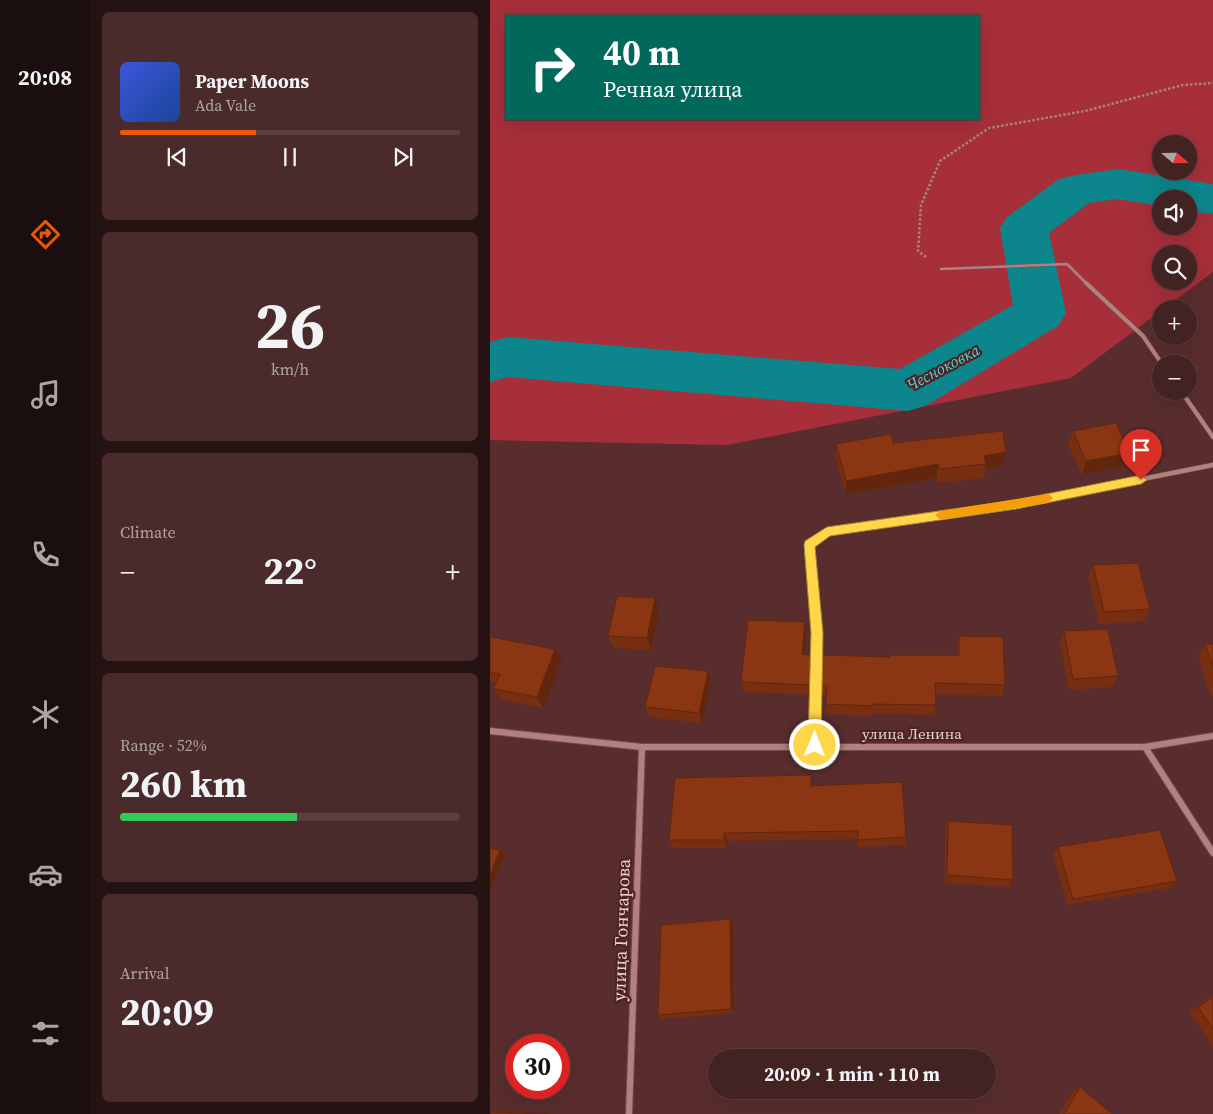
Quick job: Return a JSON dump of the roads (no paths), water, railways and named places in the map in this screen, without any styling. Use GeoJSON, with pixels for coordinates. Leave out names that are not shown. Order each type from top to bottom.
{"type":"FeatureCollection","features":[{"type":"Feature","properties":{"kind":"street"},"geometry":{"type":"LineString","coordinates":[[815,745],[817,633],[809,545],[821,536],[827,532],[1016,504],[1213,466]]}},
{"type":"Feature","properties":{"kind":"street","name":"улица Ленина"},"geometry":{"type":"LineString","coordinates":[[490,731],[642,747],[815,745],[1145,747],[1213,736]]}},
{"type":"Feature","properties":{"kind":"street","name":"улица Гончарова"},"geometry":{"type":"LineString","coordinates":[[629,1114],[642,747]]}},
{"type":"Feature","properties":{"kind":"street"},"geometry":{"type":"LineString","coordinates":[[1145,747],[1213,853]]}},
{"type":"Feature","properties":{"kind":"lane"},"geometry":{"type":"LineString","coordinates":[[941,269],[1068,264],[1101,299],[1143,336],[1156,355]]}},
{"type":"Feature","properties":{"kind":"lane"},"geometry":{"type":"LineString","coordinates":[[1187,400],[1213,438]]}},
{"type":"Feature","properties":{"kind":"waterway","name":"Чесноковка"},"geometry":{"type":"LineString","coordinates":[[490,362],[508,357],[908,390],[1040,313],[1024,228],[1076,190],[1118,184],[1213,199]]}}]}
